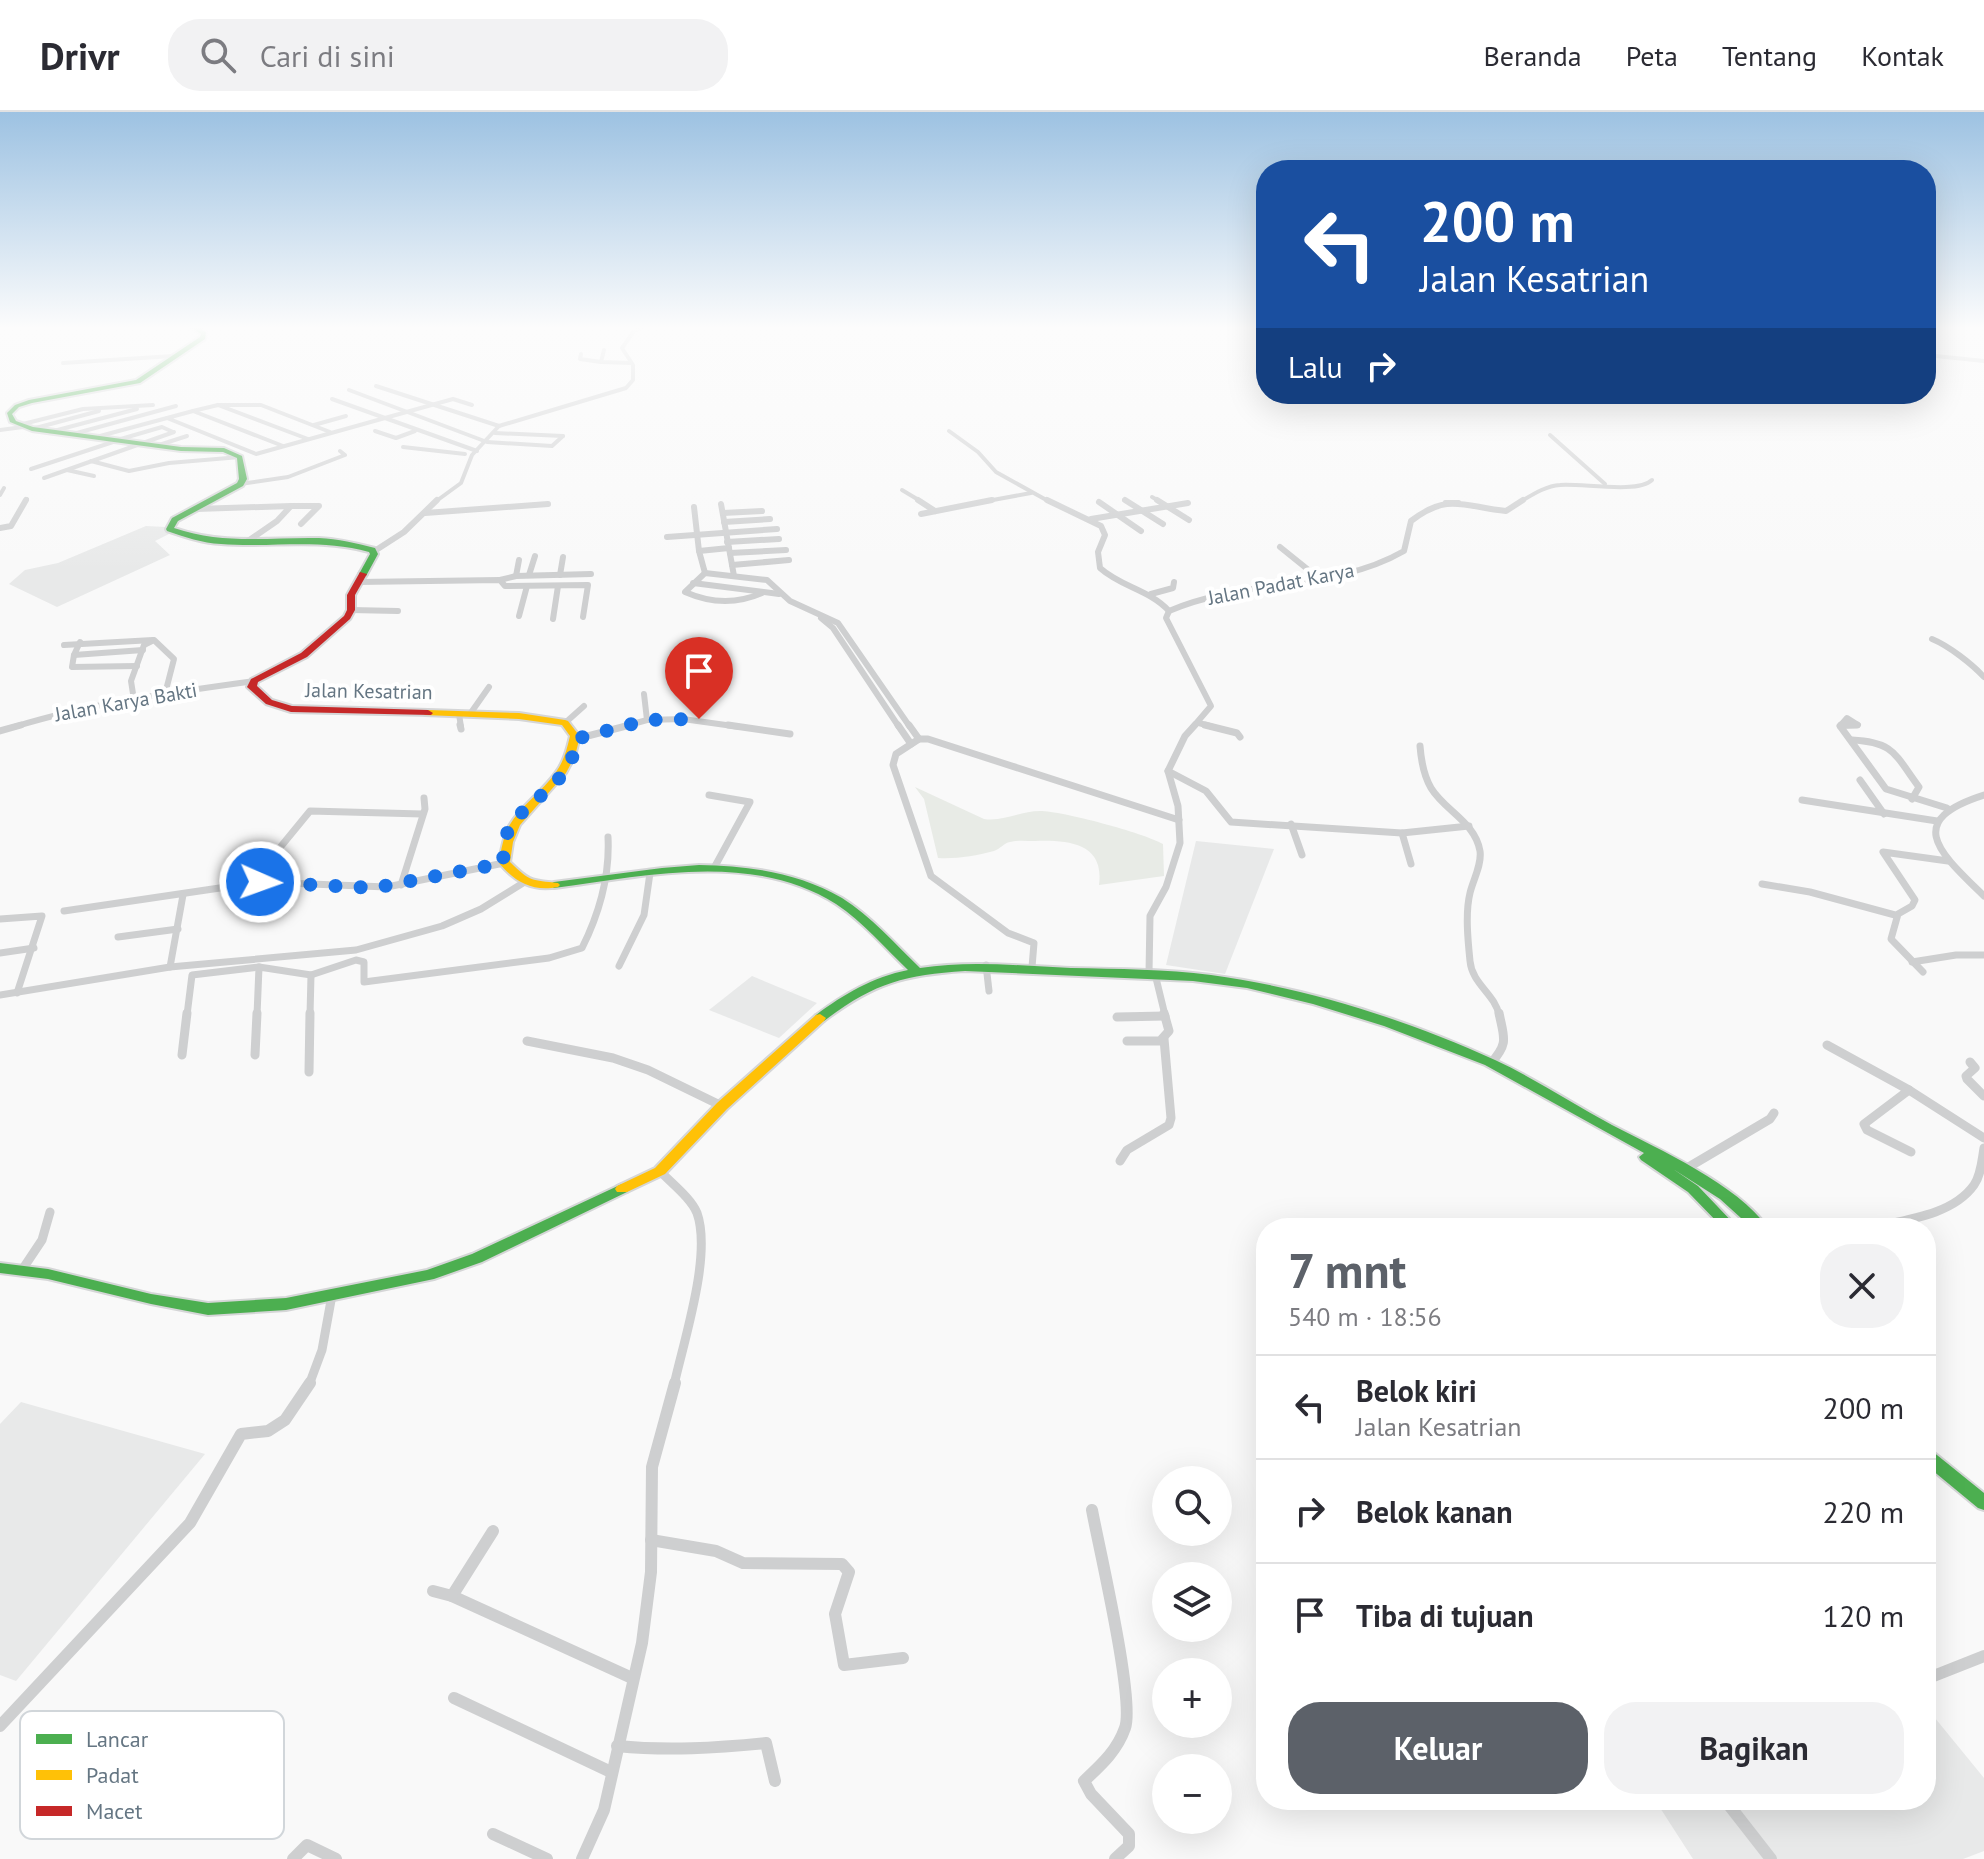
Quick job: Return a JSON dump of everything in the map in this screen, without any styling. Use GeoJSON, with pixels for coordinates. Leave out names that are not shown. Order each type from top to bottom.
{"type":"FeatureCollection","features":[{"type":"Feature","properties":{"kind":"main road"},"geometry":{"type":"LineString","coordinates":[[16,409],[9,414],[25,427],[138,444],[224,450],[240,457],[243,479],[240,484],[175,520],[170,529],[193,538],[337,543],[366,547],[373,552],[351,595],[351,610]]}},
{"type":"Feature","properties":{"kind":"main road","name":"Jalan Kesatrian"},"geometry":{"type":"LineString","coordinates":[[351,610],[309,651],[254,681],[252,687],[256,694],[282,708],[534,717],[565,723]]}},
{"type":"Feature","properties":{"kind":"main road"},"geometry":{"type":"LineString","coordinates":[[565,723],[576,739],[573,758],[566,773],[512,824],[504,846],[504,863],[523,883],[539,887],[714,868],[784,878],[826,894],[861,918],[916,971]]}},
{"type":"Feature","properties":{"kind":"main road"},"geometry":{"type":"LineString","coordinates":[[0,1268],[208,1309],[286,1304],[429,1275],[477,1258],[660,1171],[722,1106],[834,1005],[882,981],[916,971],[960,965],[1152,973],[1239,983],[1394,1026],[1491,1063],[1606,1128],[1687,1168],[1728,1196],[1751,1218]]}},
{"type":"Feature","properties":{"kind":"main road"},"geometry":{"type":"LineString","coordinates":[[1606,1128],[1693,1189],[1721,1218]]}},
{"type":"Feature","properties":{"kind":"main road"},"geometry":{"type":"LineString","coordinates":[[1936,1464],[1984,1503]]}},
{"type":"Feature","properties":{"kind":"street"},"geometry":{"type":"LineString","coordinates":[[25,427],[89,409]]}},
{"type":"Feature","properties":{"kind":"street"},"geometry":{"type":"LineString","coordinates":[[0,430],[108,409]]}},
{"type":"Feature","properties":{"kind":"street"},"geometry":{"type":"LineString","coordinates":[[50,432],[140,409]]}},
{"type":"Feature","properties":{"kind":"street"},"geometry":{"type":"LineString","coordinates":[[73,434],[167,409]]}},
{"type":"Feature","properties":{"kind":"street"},"geometry":{"type":"LineString","coordinates":[[97,437],[203,409]]}},
{"type":"Feature","properties":{"kind":"street"},"geometry":{"type":"LineString","coordinates":[[227,409],[308,439]]}},
{"type":"Feature","properties":{"kind":"street"},"geometry":{"type":"LineString","coordinates":[[269,409],[331,432]]}},
{"type":"Feature","properties":{"kind":"street"},"geometry":{"type":"LineString","coordinates":[[358,409],[475,453]]}},
{"type":"Feature","properties":{"kind":"street"},"geometry":{"type":"LineString","coordinates":[[395,409],[487,442],[552,446],[563,436],[495,433]]}},
{"type":"Feature","properties":{"kind":"street"},"geometry":{"type":"LineString","coordinates":[[167,418],[256,454],[418,409]]}},
{"type":"Feature","properties":{"kind":"street"},"geometry":{"type":"LineString","coordinates":[[437,409],[499,426],[557,409]]}},
{"type":"Feature","properties":{"kind":"street"},"geometry":{"type":"LineString","coordinates":[[193,411],[283,446]]}},
{"type":"Feature","properties":{"kind":"street"},"geometry":{"type":"LineString","coordinates":[[314,425],[346,416]]}},
{"type":"Feature","properties":{"kind":"street"},"geometry":{"type":"LineString","coordinates":[[373,552],[404,532],[464,480],[475,453],[499,426]]}},
{"type":"Feature","properties":{"kind":"street"},"geometry":{"type":"LineString","coordinates":[[31,469],[162,427],[174,432],[44,478]]}},
{"type":"Feature","properties":{"kind":"street"},"geometry":{"type":"LineString","coordinates":[[375,431],[396,438],[416,431]]}},
{"type":"Feature","properties":{"kind":"street"},"geometry":{"type":"LineString","coordinates":[[949,431],[978,452],[996,472],[1060,508],[1091,519],[1105,531],[1098,552],[1100,568],[1111,577],[1151,594],[1169,611],[1166,614],[1171,628],[1210,700],[1209,710],[1185,736],[1168,771],[1179,820],[1178,856],[1148,925],[1152,973],[1169,1031],[1164,1039],[1171,1118],[1166,1129],[1127,1150],[1120,1161]]}},
{"type":"Feature","properties":{"kind":"street"},"geometry":{"type":"LineString","coordinates":[[1550,435],[1605,484]]}},
{"type":"Feature","properties":{"kind":"street"},"geometry":{"type":"LineString","coordinates":[[156,446],[187,436]]}},
{"type":"Feature","properties":{"kind":"street"},"geometry":{"type":"LineString","coordinates":[[403,447],[475,453]]}},
{"type":"Feature","properties":{"kind":"street"},"geometry":{"type":"LineString","coordinates":[[240,484],[294,476],[345,455],[340,451]]}},
{"type":"Feature","properties":{"kind":"street"},"geometry":{"type":"LineString","coordinates":[[91,461],[129,471],[169,463],[240,457]]}},
{"type":"Feature","properties":{"kind":"street"},"geometry":{"type":"LineString","coordinates":[[67,470],[94,476]]}},
{"type":"Feature","properties":{"kind":"street","name":"Jalan Padat Karya"},"geometry":{"type":"LineString","coordinates":[[1169,611],[1234,590],[1367,567],[1397,555],[1406,546],[1411,521],[1441,501],[1506,511],[1544,488],[1567,484],[1645,485],[1652,480]]}},
{"type":"Feature","properties":{"kind":"street"},"geometry":{"type":"LineString","coordinates":[[0,495],[4,488]]}},
{"type":"Feature","properties":{"kind":"street"},"geometry":{"type":"LineString","coordinates":[[902,490],[935,511]]}},
{"type":"Feature","properties":{"kind":"street"},"geometry":{"type":"LineString","coordinates":[[921,514],[1032,493]]}},
{"type":"Feature","properties":{"kind":"street"},"geometry":{"type":"LineString","coordinates":[[1152,497],[1189,520]]}},
{"type":"Feature","properties":{"kind":"street"},"geometry":{"type":"LineString","coordinates":[[0,528],[11,526],[27,499]]}},
{"type":"Feature","properties":{"kind":"street"},"geometry":{"type":"LineString","coordinates":[[1124,500],[1163,524]]}},
{"type":"Feature","properties":{"kind":"street"},"geometry":{"type":"LineString","coordinates":[[1099,502],[1141,531]]}},
{"type":"Feature","properties":{"kind":"street"},"geometry":{"type":"LineString","coordinates":[[1091,519],[1188,503]]}},
{"type":"Feature","properties":{"kind":"street"},"geometry":{"type":"LineString","coordinates":[[425,513],[548,504]]}},
{"type":"Feature","properties":{"kind":"street"},"geometry":{"type":"LineString","coordinates":[[721,504],[734,576]]}},
{"type":"Feature","properties":{"kind":"street"},"geometry":{"type":"LineString","coordinates":[[248,541],[277,521],[291,506]]}},
{"type":"Feature","properties":{"kind":"street"},"geometry":{"type":"LineString","coordinates":[[196,509],[319,506],[301,524]]}},
{"type":"Feature","properties":{"kind":"street"},"geometry":{"type":"LineString","coordinates":[[694,507],[705,573]]}},
{"type":"Feature","properties":{"kind":"street"},"geometry":{"type":"LineString","coordinates":[[723,513],[762,511]]}},
{"type":"Feature","properties":{"kind":"street"},"geometry":{"type":"LineString","coordinates":[[724,522],[770,519]]}},
{"type":"Feature","properties":{"kind":"street"},"geometry":{"type":"LineString","coordinates":[[667,537],[777,529]]}},
{"type":"Feature","properties":{"kind":"street"},"geometry":{"type":"LineString","coordinates":[[699,551],[779,539]]}},
{"type":"Feature","properties":{"kind":"street"},"geometry":{"type":"LineString","coordinates":[[1280,547],[1311,572],[1309,579]]}},
{"type":"Feature","properties":{"kind":"street"},"geometry":{"type":"LineString","coordinates":[[729,548],[786,550]]}},
{"type":"Feature","properties":{"kind":"street"},"geometry":{"type":"LineString","coordinates":[[529,575],[535,556]]}},
{"type":"Feature","properties":{"kind":"street"},"geometry":{"type":"LineString","coordinates":[[560,575],[563,557]]}},
{"type":"Feature","properties":{"kind":"street"},"geometry":{"type":"LineString","coordinates":[[516,576],[519,560]]}},
{"type":"Feature","properties":{"kind":"street"},"geometry":{"type":"LineString","coordinates":[[732,565],[789,560]]}},
{"type":"Feature","properties":{"kind":"street"},"geometry":{"type":"LineString","coordinates":[[762,593],[741,600],[706,598],[685,592],[705,573],[767,580],[781,595]]}},
{"type":"Feature","properties":{"kind":"street"},"geometry":{"type":"LineString","coordinates":[[358,582],[500,580],[529,575],[591,574]]}},
{"type":"Feature","properties":{"kind":"street"},"geometry":{"type":"LineString","coordinates":[[500,580],[505,586],[588,585],[583,617]]}},
{"type":"Feature","properties":{"kind":"street"},"geometry":{"type":"LineString","coordinates":[[1151,594],[1173,588],[1174,582]]}},
{"type":"Feature","properties":{"kind":"street"},"geometry":{"type":"LineString","coordinates":[[692,583],[781,595],[838,623],[915,742]]}},
{"type":"Feature","properties":{"kind":"street"},"geometry":{"type":"LineString","coordinates":[[519,616],[527,586]]}},
{"type":"Feature","properties":{"kind":"street"},"geometry":{"type":"LineString","coordinates":[[553,619],[558,586]]}},
{"type":"Feature","properties":{"kind":"street"},"geometry":{"type":"LineString","coordinates":[[351,610],[398,611]]}},
{"type":"Feature","properties":{"kind":"street"},"geometry":{"type":"LineString","coordinates":[[1932,639],[1944,644],[1955,656],[1969,661],[1984,677]]}},
{"type":"Feature","properties":{"kind":"street"},"geometry":{"type":"LineString","coordinates":[[134,700],[131,681],[143,650],[147,643],[154,640]]}},
{"type":"Feature","properties":{"kind":"street"},"geometry":{"type":"LineString","coordinates":[[64,645],[154,640],[174,659],[165,694]]}},
{"type":"Feature","properties":{"kind":"street"},"geometry":{"type":"LineString","coordinates":[[80,642],[72,667],[137,666]]}},
{"type":"Feature","properties":{"kind":"street"},"geometry":{"type":"LineString","coordinates":[[74,655],[143,650]]}},
{"type":"Feature","properties":{"kind":"street","name":"Jalan Karya Bakti"},"geometry":{"type":"LineString","coordinates":[[0,731],[34,719],[254,681]]}},
{"type":"Feature","properties":{"kind":"street"},"geometry":{"type":"LineString","coordinates":[[461,729],[465,714],[489,687]]}},
{"type":"Feature","properties":{"kind":"street"},"geometry":{"type":"LineString","coordinates":[[644,694],[647,720]]}},
{"type":"Feature","properties":{"kind":"street"},"geometry":{"type":"LineString","coordinates":[[565,723],[584,706]]}},
{"type":"Feature","properties":{"kind":"street"},"geometry":{"type":"LineString","coordinates":[[576,739],[647,720],[699,719],[790,734]]}},
{"type":"Feature","properties":{"kind":"street"},"geometry":{"type":"LineString","coordinates":[[1199,723],[1237,733],[1240,737]]}},
{"type":"Feature","properties":{"kind":"street"},"geometry":{"type":"LineString","coordinates":[[1840,726],[1886,789],[1947,808]]}},
{"type":"Feature","properties":{"kind":"street"},"geometry":{"type":"LineString","coordinates":[[1032,967],[1034,943],[1008,933],[931,876],[892,761],[915,742],[928,739],[1179,820]]}},
{"type":"Feature","properties":{"kind":"street"},"geometry":{"type":"LineString","coordinates":[[1852,740],[1877,741],[1888,746],[1919,787],[1912,799]]}},
{"type":"Feature","properties":{"kind":"street"},"geometry":{"type":"LineString","coordinates":[[1420,746],[1421,760],[1431,788],[1469,826],[1481,855],[1469,896],[1470,965],[1475,980],[1498,1008],[1505,1043],[1491,1063]]}},
{"type":"Feature","properties":{"kind":"street"},"geometry":{"type":"LineString","coordinates":[[1168,771],[1206,791],[1231,822],[1402,833],[1469,826]]}},
{"type":"Feature","properties":{"kind":"street"},"geometry":{"type":"LineString","coordinates":[[1860,780],[1884,814]]}},
{"type":"Feature","properties":{"kind":"street"},"geometry":{"type":"LineString","coordinates":[[709,795],[750,802],[714,868]]}},
{"type":"Feature","properties":{"kind":"street"},"geometry":{"type":"LineString","coordinates":[[1984,795],[1947,808],[1937,821],[1935,839],[1948,861],[1984,896]]}},
{"type":"Feature","properties":{"kind":"street"},"geometry":{"type":"LineString","coordinates":[[401,885],[425,809],[424,798]]}},
{"type":"Feature","properties":{"kind":"street"},"geometry":{"type":"LineString","coordinates":[[1802,800],[1937,821]]}},
{"type":"Feature","properties":{"kind":"street"},"geometry":{"type":"LineString","coordinates":[[251,883],[310,811],[422,814]]}},
{"type":"Feature","properties":{"kind":"street"},"geometry":{"type":"LineString","coordinates":[[1291,824],[1302,855]]}},
{"type":"Feature","properties":{"kind":"street"},"geometry":{"type":"LineString","coordinates":[[1402,833],[1411,864]]}},
{"type":"Feature","properties":{"kind":"street"},"geometry":{"type":"LineString","coordinates":[[182,1055],[192,975],[259,967],[311,975],[356,960],[364,962],[364,982],[549,958],[582,948],[602,905],[608,878],[608,837]]}},
{"type":"Feature","properties":{"kind":"street"},"geometry":{"type":"LineString","coordinates":[[1923,972],[1891,939],[1895,915],[1903,908],[1912,906],[1915,900],[1883,852],[1948,861]]}},
{"type":"Feature","properties":{"kind":"street"},"geometry":{"type":"LineString","coordinates":[[64,911],[251,883],[362,888],[401,885],[504,863]]}},
{"type":"Feature","properties":{"kind":"street"},"geometry":{"type":"LineString","coordinates":[[619,966],[644,915],[650,873]]}},
{"type":"Feature","properties":{"kind":"street"},"geometry":{"type":"LineString","coordinates":[[0,995],[170,967],[339,953],[407,938],[466,916],[523,883]]}},
{"type":"Feature","properties":{"kind":"street"},"geometry":{"type":"LineString","coordinates":[[1762,884],[1810,892],[1895,915]]}},
{"type":"Feature","properties":{"kind":"street"},"geometry":{"type":"LineString","coordinates":[[170,967],[183,895]]}},
{"type":"Feature","properties":{"kind":"street"},"geometry":{"type":"LineString","coordinates":[[0,919],[42,916],[17,993]]}},
{"type":"Feature","properties":{"kind":"street"},"geometry":{"type":"LineString","coordinates":[[118,937],[178,929]]}},
{"type":"Feature","properties":{"kind":"street"},"geometry":{"type":"LineString","coordinates":[[0,953],[34,948]]}},
{"type":"Feature","properties":{"kind":"street"},"geometry":{"type":"LineString","coordinates":[[1912,962],[1984,955]]}},
{"type":"Feature","properties":{"kind":"street"},"geometry":{"type":"LineString","coordinates":[[986,965],[989,991]]}},
{"type":"Feature","properties":{"kind":"street"},"geometry":{"type":"LineString","coordinates":[[255,1055],[259,967]]}},
{"type":"Feature","properties":{"kind":"street"},"geometry":{"type":"LineString","coordinates":[[309,1072],[311,975]]}},
{"type":"Feature","properties":{"kind":"street"},"geometry":{"type":"LineString","coordinates":[[1117,1017],[1165,1016]]}},
{"type":"Feature","properties":{"kind":"street"},"geometry":{"type":"LineString","coordinates":[[1127,1041],[1164,1039]]}},
{"type":"Feature","properties":{"kind":"street"},"geometry":{"type":"LineString","coordinates":[[527,1041],[613,1058],[648,1070],[722,1106]]}},
{"type":"Feature","properties":{"kind":"street"},"geometry":{"type":"LineString","coordinates":[[1827,1045],[1909,1090],[1984,1138]]}},
{"type":"Feature","properties":{"kind":"street"},"geometry":{"type":"LineString","coordinates":[[1970,1062],[1975,1068],[1966,1076],[1967,1079],[1984,1096]]}},
{"type":"Feature","properties":{"kind":"street"},"geometry":{"type":"LineString","coordinates":[[1909,1090],[1864,1124],[1867,1130],[1911,1152]]}},
{"type":"Feature","properties":{"kind":"street"},"geometry":{"type":"LineString","coordinates":[[1687,1168],[1770,1119],[1774,1113]]}},
{"type":"Feature","properties":{"kind":"street"},"geometry":{"type":"LineString","coordinates":[[1901,1218],[1952,1202],[1974,1185],[1983,1162],[1984,1148]]}},
{"type":"Feature","properties":{"kind":"street"},"geometry":{"type":"LineString","coordinates":[[582,1859],[604,1810],[642,1643],[651,1572],[652,1467],[672,1396],[701,1259],[701,1233],[696,1210],[660,1171]]}},
{"type":"Feature","properties":{"kind":"street"},"geometry":{"type":"LineString","coordinates":[[22,1270],[42,1240],[50,1212]]}},
{"type":"Feature","properties":{"kind":"street"},"geometry":{"type":"LineString","coordinates":[[0,1726],[190,1523],[241,1434],[274,1429],[298,1402],[321,1356],[329,1329],[332,1295]]}},
{"type":"Feature","properties":{"kind":"street"},"geometry":{"type":"LineString","coordinates":[[1092,1510],[1108,1584],[1126,1726],[1110,1757],[1084,1781],[1091,1794],[1129,1834],[1129,1846],[1115,1859]]}},
{"type":"Feature","properties":{"kind":"street"},"geometry":{"type":"LineString","coordinates":[[452,1596],[493,1531]]}},
{"type":"Feature","properties":{"kind":"street"},"geometry":{"type":"LineString","coordinates":[[651,1540],[716,1551],[743,1563],[842,1564],[849,1572],[835,1614],[844,1665],[903,1658]]}},
{"type":"Feature","properties":{"kind":"street"},"geometry":{"type":"LineString","coordinates":[[433,1591],[452,1596],[565,1645],[632,1678]]}},
{"type":"Feature","properties":{"kind":"street"},"geometry":{"type":"LineString","coordinates":[[1936,1675],[1984,1656]]}},
{"type":"Feature","properties":{"kind":"street"},"geometry":{"type":"LineString","coordinates":[[454,1698],[611,1772]]}},
{"type":"Feature","properties":{"kind":"street"},"geometry":{"type":"LineString","coordinates":[[617,1746],[657,1750],[708,1749],[766,1743],[775,1781]]}},
{"type":"Feature","properties":{"kind":"street"},"geometry":{"type":"LineString","coordinates":[[1733,1810],[1771,1859]]}},
{"type":"Feature","properties":{"kind":"street"},"geometry":{"type":"LineString","coordinates":[[493,1834],[547,1859]]}},
{"type":"Feature","properties":{"kind":"street"},"geometry":{"type":"LineString","coordinates":[[293,1859],[307,1845],[312,1845],[336,1859]]}},
{"type":"Feature","properties":{"kind":"shaded area"},"geometry":{"type":"Polygon","coordinates":[[[146,526],[166,527],[169,534],[155,541],[170,555],[57,607],[9,584],[25,570],[58,563],[146,526]]]}},
{"type":"Feature","properties":{"kind":"shaded area"},"geometry":{"type":"Polygon","coordinates":[[[915,787],[984,819],[1033,811],[1051,812],[1139,834],[1163,844],[1164,876],[1099,885],[1096,860],[1090,852],[1081,846],[1059,841],[1013,841],[994,851],[959,858],[938,858],[924,799],[915,787]]]}},
{"type":"Feature","properties":{"kind":"shaded area"},"geometry":{"type":"Polygon","coordinates":[[[1196,841],[1274,849],[1225,974],[1166,965],[1196,841]]]}},
{"type":"Feature","properties":{"kind":"shaded area"},"geometry":{"type":"Polygon","coordinates":[[[752,976],[817,1003],[779,1038],[709,1010],[752,976]]]}},
{"type":"Feature","properties":{"kind":"shaded area"},"geometry":{"type":"Polygon","coordinates":[[[21,1402],[205,1454],[16,1681],[0,1675],[0,1424],[21,1402]]]}},
{"type":"Feature","properties":{"kind":"shaded area"},"geometry":{"type":"Polygon","coordinates":[[[1936,1719],[1984,1778],[1984,1851],[1963,1859],[1693,1859],[1661,1810],[1936,1810],[1936,1719]]]}},
{"type":"Feature","properties":{"kind":"traffic: fast"},"geometry":{"type":"LineString","coordinates":[[14,409],[9,414],[13,422],[32,429],[181,449],[224,450],[240,457],[243,479],[240,484],[175,520],[170,529],[194,538],[219,542],[347,543],[372,550],[374,554],[363,574]]}},
{"type":"Feature","properties":{"kind":"traffic: fast"},"geometry":{"type":"LineString","coordinates":[[554,885],[699,869],[735,869],[771,874],[805,884],[849,908],[916,971]]}},
{"type":"Feature","properties":{"kind":"traffic: fast"},"geometry":{"type":"LineString","coordinates":[[820,1018],[846,998],[874,984],[934,969],[965,967],[1174,976],[1212,979],[1282,992],[1388,1023],[1504,1069],[1687,1171],[1725,1196],[1750,1218]]}},
{"type":"Feature","properties":{"kind":"traffic: fast"},"geometry":{"type":"LineString","coordinates":[[1646,1157],[1693,1189],[1721,1218]]}},
{"type":"Feature","properties":{"kind":"traffic: fast"},"geometry":{"type":"LineString","coordinates":[[0,1268],[48,1274],[151,1299],[208,1309],[286,1304],[429,1275],[477,1258],[622,1189]]}},
{"type":"Feature","properties":{"kind":"traffic: fast"},"geometry":{"type":"LineString","coordinates":[[1936,1464],[1984,1503]]}},
{"type":"Feature","properties":{"kind":"traffic: slow"},"geometry":{"type":"LineString","coordinates":[[428,713],[519,716],[565,723],[575,736],[570,756],[561,773],[515,825],[507,842],[504,863],[526,882],[554,885]]}},
{"type":"Feature","properties":{"kind":"traffic: slow"},"geometry":{"type":"LineString","coordinates":[[622,1189],[660,1171],[722,1106],[820,1018]]}},
{"type":"Feature","properties":{"kind":"traffic: jam"},"geometry":{"type":"LineString","coordinates":[[363,574],[351,595],[351,610],[347,617],[304,655],[254,681],[252,687],[269,702],[291,709],[428,713]]}},
{"type":"Feature","properties":{"kind":"route"},"geometry":{"type":"LineString","coordinates":[[260,882],[374,888],[504,863],[504,846],[512,824],[566,773],[573,758],[576,739],[647,720],[699,719]]}}]}
